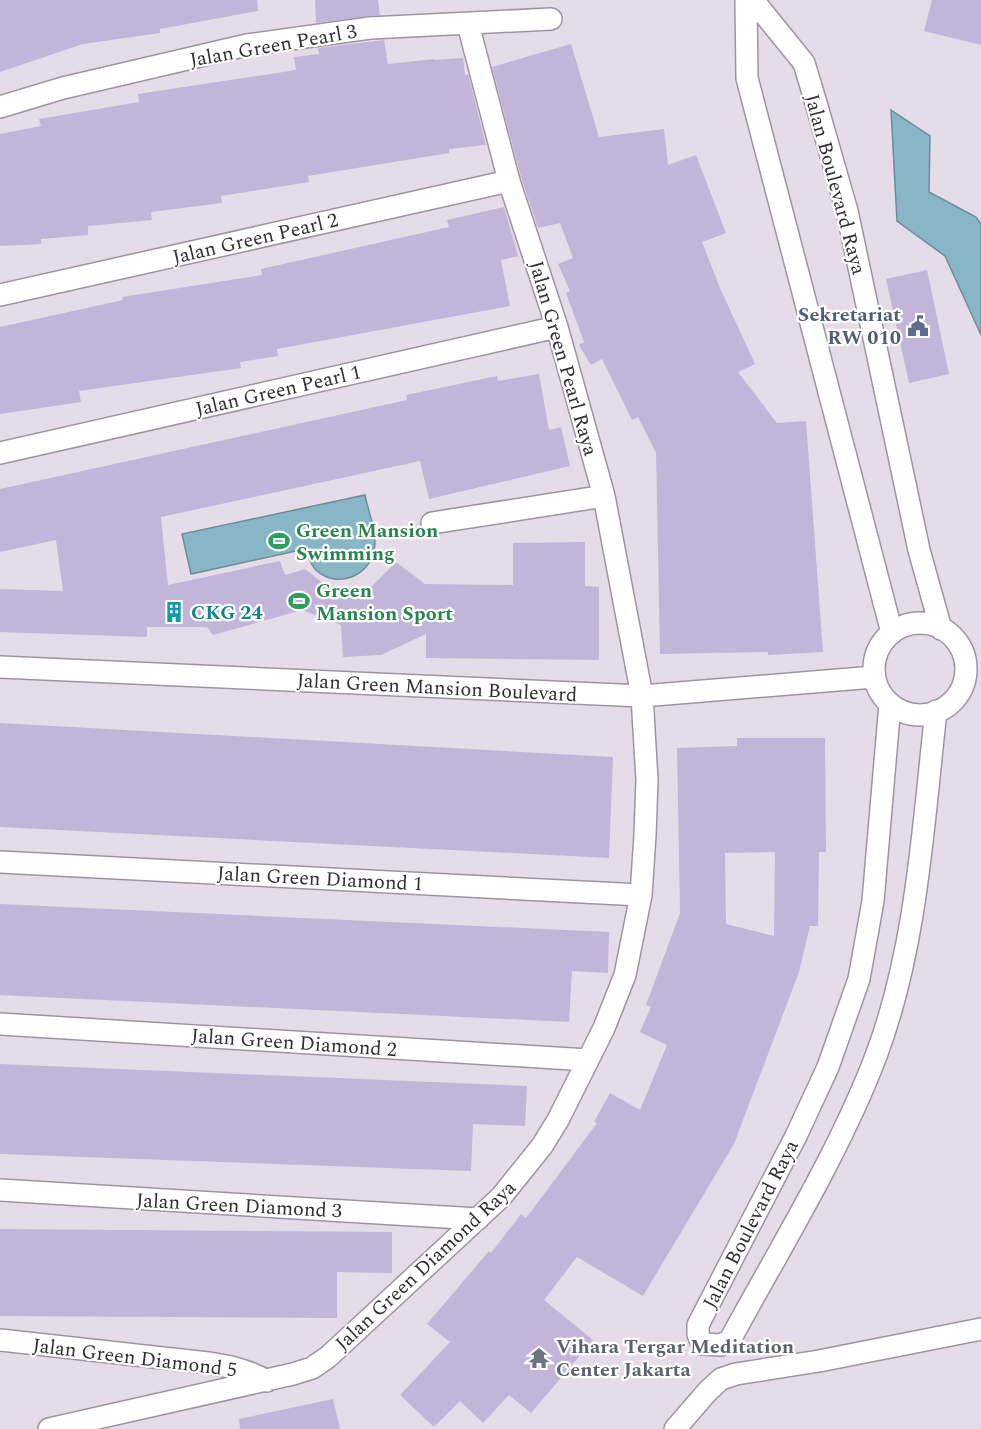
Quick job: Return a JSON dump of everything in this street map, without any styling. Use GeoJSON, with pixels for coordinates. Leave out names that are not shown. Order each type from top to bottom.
{"type":"FeatureCollection","features":[{"type":"Feature","properties":{"kind":"street"},"geometry":{"type":"LineString","coordinates":[[746,0],[747,78],[892,633]]}},
{"type":"Feature","properties":{"kind":"street","name":"Jalan Boulevard Raya"},"geometry":{"type":"LineString","coordinates":[[753,0],[804,63],[847,211],[919,550],[942,629]]}},
{"type":"Feature","properties":{"kind":"street","name":"Jalan Green Pearl 3"},"geometry":{"type":"LineString","coordinates":[[0,107],[63,88],[247,45],[370,28],[551,19]]}},
{"type":"Feature","properties":{"kind":"street","name":"Jalan Green Pearl Raya"},"geometry":{"type":"LineString","coordinates":[[468,24],[509,181],[557,327],[604,496],[642,696]]}},
{"type":"Feature","properties":{"kind":"street","name":"Jalan Green Pearl 2"},"geometry":{"type":"LineString","coordinates":[[0,295],[509,181]]}},
{"type":"Feature","properties":{"kind":"street","name":"Jalan Green Pearl 1"},"geometry":{"type":"LineString","coordinates":[[0,453],[557,327]]}},
{"type":"Feature","properties":{"kind":"street"},"geometry":{"type":"LineString","coordinates":[[432,523],[604,496]]}},
{"type":"Feature","properties":{"kind":"street"},"geometry":{"type":"LineString","coordinates":[[916,623],[929,624],[942,629],[954,639],[963,652],[965,675],[960,691],[950,703],[936,711],[923,714],[909,713],[890,704],[880,692],[874,677],[877,652],[892,633],[903,626],[916,623]]}},
{"type":"Feature","properties":{"kind":"street","name":"Jalan Green Mansion Boulevard"},"geometry":{"type":"LineString","coordinates":[[0,667],[642,696],[874,677]]}},
{"type":"Feature","properties":{"kind":"street","name":"Jalan Green Diamond Raya"},"geometry":{"type":"LineString","coordinates":[[50,1429],[267,1381],[312,1368],[328,1357],[501,1197],[542,1146],[558,1120],[604,1028],[625,975],[641,895],[645,835],[647,780],[642,696]]}},
{"type":"Feature","properties":{"kind":"street","name":"Jalan Boulevard Raya"},"geometry":{"type":"LineString","coordinates":[[890,704],[873,901],[859,979],[828,1067],[796,1136],[698,1325],[698,1334],[702,1344],[721,1345],[730,1340],[830,1157],[876,1056],[901,973],[916,884],[936,711]]}},
{"type":"Feature","properties":{"kind":"street","name":"Jalan Green Diamond 1"},"geometry":{"type":"LineString","coordinates":[[0,861],[641,895]]}},
{"type":"Feature","properties":{"kind":"street","name":"Jalan Green Diamond 2"},"geometry":{"type":"LineString","coordinates":[[0,1024],[588,1060]]}},
{"type":"Feature","properties":{"kind":"street","name":"Jalan Green Diamond 3"},"geometry":{"type":"LineString","coordinates":[[0,1190],[478,1219]]}},
{"type":"Feature","properties":{"kind":"street"},"geometry":{"type":"LineString","coordinates":[[675,1429],[707,1392],[722,1379],[736,1374],[819,1361],[981,1329]]}},
{"type":"Feature","properties":{"kind":"street","name":"Jalan Green Diamond 5"},"geometry":{"type":"LineString","coordinates":[[0,1340],[236,1367],[252,1372],[267,1381]]}},
{"type":"Feature","properties":{"kind":"water"},"geometry":{"type":"Polygon","coordinates":[[[891,110],[930,136],[929,192],[976,217],[981,224],[981,335],[945,256],[897,221],[891,110]]]}},
{"type":"Feature","properties":{"kind":"water","name":"Green Mansion Swimming"},"geometry":{"type":"Polygon","coordinates":[[[365,495],[374,530],[374,550],[366,567],[351,577],[333,579],[324,576],[314,568],[305,549],[191,574],[182,534],[365,495]]]}},
{"type":"Feature","properties":{"kind":"building"},"geometry":{"type":"Polygon","coordinates":[[[0,0],[257,0],[258,11],[160,29],[160,33],[83,44],[0,72],[0,0]]]}},
{"type":"Feature","properties":{"kind":"building"},"geometry":{"type":"Polygon","coordinates":[[[315,0],[378,0],[380,15],[316,23],[315,0]]]}},
{"type":"Feature","properties":{"kind":"building"},"geometry":{"type":"Polygon","coordinates":[[[932,0],[981,0],[981,45],[924,31],[932,0]]]}},
{"type":"Feature","properties":{"kind":"building"},"geometry":{"type":"Polygon","coordinates":[[[384,40],[388,64],[463,58],[465,75],[468,74],[486,145],[449,149],[449,153],[308,176],[309,182],[221,196],[222,203],[151,212],[152,220],[88,226],[88,235],[41,239],[41,244],[0,246],[0,134],[41,126],[39,119],[139,102],[138,94],[296,70],[294,57],[319,54],[318,48],[384,40]]]}},
{"type":"Feature","properties":{"kind":"building"},"geometry":{"type":"Polygon","coordinates":[[[571,44],[599,137],[664,129],[668,165],[696,155],[726,233],[702,242],[720,288],[755,364],[738,372],[777,423],[806,421],[823,652],[768,655],[768,652],[660,654],[656,453],[638,417],[632,420],[602,359],[591,365],[579,345],[584,342],[566,293],[570,291],[558,264],[573,258],[560,223],[538,228],[521,177],[492,67],[571,44]]]}},
{"type":"Feature","properties":{"kind":"building"},"geometry":{"type":"Polygon","coordinates":[[[504,207],[518,256],[501,260],[510,306],[277,349],[278,356],[240,362],[241,368],[79,391],[81,402],[0,414],[0,327],[123,300],[122,297],[262,275],[261,269],[449,227],[447,220],[504,207]]]}},
{"type":"Feature","properties":{"kind":"building","name":"Sekretariat RW 010"},"geometry":{"type":"Polygon","coordinates":[[[927,270],[949,374],[909,383],[886,279],[927,270]]]}},
{"type":"Feature","properties":{"kind":"building"},"geometry":{"type":"Polygon","coordinates":[[[539,374],[549,430],[561,427],[570,466],[429,499],[420,461],[161,517],[168,585],[280,561],[285,575],[305,569],[327,586],[352,591],[371,587],[396,562],[425,584],[513,585],[513,543],[585,542],[585,586],[599,587],[599,660],[426,658],[426,634],[381,655],[343,657],[341,625],[302,610],[213,635],[207,627],[147,627],[147,637],[0,632],[0,589],[63,591],[56,540],[0,552],[0,489],[407,400],[406,395],[497,376],[498,381],[539,374]]]}},
{"type":"Feature","properties":{"kind":"building"},"geometry":{"type":"Polygon","coordinates":[[[0,723],[613,757],[609,858],[0,827],[0,723]]]}},
{"type":"Feature","properties":{"kind":"building"},"geometry":{"type":"Polygon","coordinates":[[[737,738],[825,738],[826,852],[819,852],[818,926],[810,926],[799,972],[734,1144],[643,1296],[577,1257],[544,1300],[593,1340],[531,1413],[509,1395],[483,1423],[460,1401],[434,1427],[400,1395],[450,1342],[427,1324],[489,1251],[491,1253],[521,1214],[526,1218],[597,1123],[594,1122],[610,1093],[640,1110],[667,1045],[640,1032],[651,1007],[646,1005],[680,913],[677,748],[737,746],[737,738]],[[775,852],[725,853],[726,924],[774,936],[775,852]]]}},
{"type":"Feature","properties":{"kind":"building"},"geometry":{"type":"Polygon","coordinates":[[[0,904],[609,932],[608,973],[572,971],[569,1022],[0,995],[0,904]]]}},
{"type":"Feature","properties":{"kind":"building"},"geometry":{"type":"Polygon","coordinates":[[[0,1064],[527,1086],[525,1126],[473,1124],[471,1171],[0,1154],[0,1064]]]}},
{"type":"Feature","properties":{"kind":"building"},"geometry":{"type":"Polygon","coordinates":[[[0,1229],[392,1232],[392,1273],[337,1272],[337,1318],[0,1316],[0,1229]]]}},
{"type":"Feature","properties":{"kind":"building"},"geometry":{"type":"Polygon","coordinates":[[[333,1399],[340,1429],[240,1429],[239,1419],[333,1399]]]}},
{"type":"Feature","properties":{"kind":"place","name":"Sekretariat RW 010"},"geometry":{"type":"Point","coordinates":[918,326]}},
{"type":"Feature","properties":{"kind":"place","name":"Green Mansion Swimming"},"geometry":{"type":"Point","coordinates":[279,541]}},
{"type":"Feature","properties":{"kind":"place","name":"Green Mansion Sport"},"geometry":{"type":"Point","coordinates":[299,601]}},
{"type":"Feature","properties":{"kind":"place","name":"CKG 24"},"geometry":{"type":"Point","coordinates":[174,612]}},
{"type":"Feature","properties":{"kind":"place","name":"Vihara Tergar Meditation Center Jakarta"},"geometry":{"type":"Point","coordinates":[539,1358]}}]}
